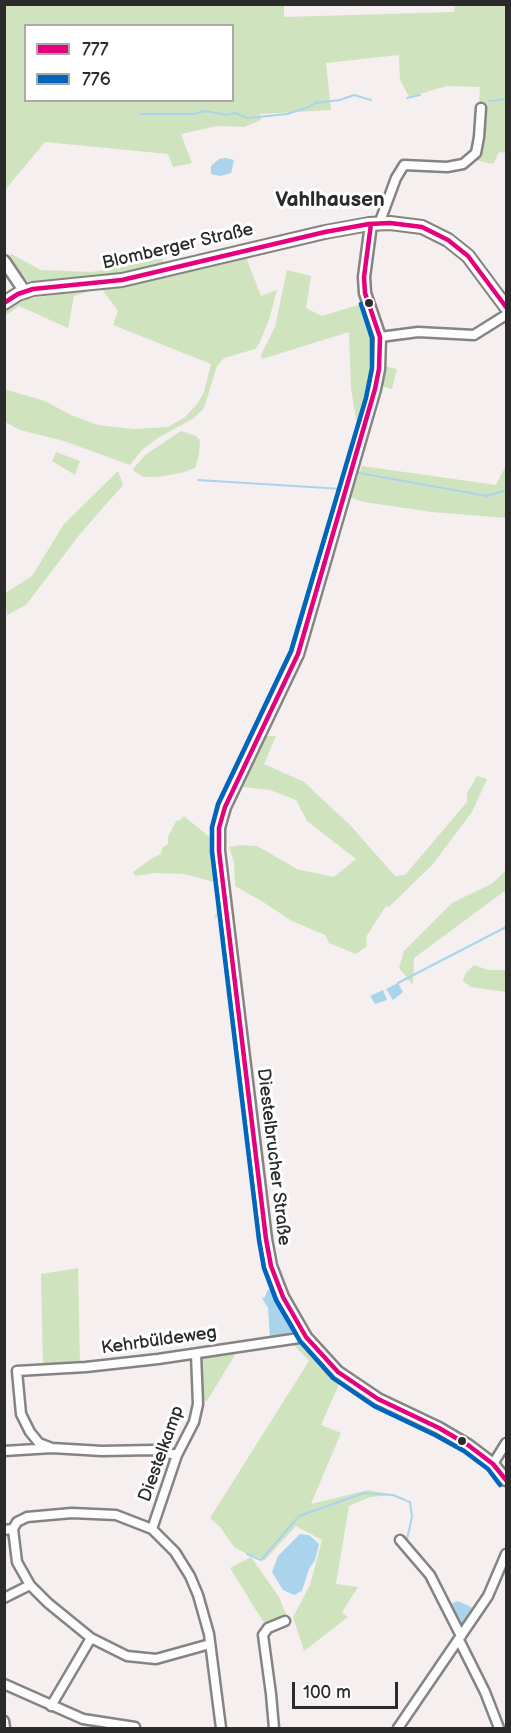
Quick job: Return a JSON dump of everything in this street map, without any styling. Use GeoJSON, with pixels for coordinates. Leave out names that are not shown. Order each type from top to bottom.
{"type":"FeatureCollection","features":[{"type":"Feature","properties":{"kind":"main road","name":"Blomberger Straße"},"geometry":{"type":"LineString","coordinates":[[4,303],[25,292],[55,286],[122,280],[290,240],[375,224],[400,224],[422,227],[448,240],[468,255],[507,307]]}},
{"type":"Feature","properties":{"kind":"street"},"geometry":{"type":"LineString","coordinates":[[375,224],[404,165],[447,168],[463,164],[476,153],[481,108]]}},
{"type":"Feature","properties":{"kind":"street","name":"Diestelbrucher Straße"},"geometry":{"type":"LineString","coordinates":[[375,224],[364,264],[364,288],[380,337],[379,369],[375,389],[298,654],[225,807],[219,828],[219,851],[266,1239],[272,1266],[283,1297],[306,1337],[330,1364],[352,1382],[378,1399],[456,1437],[493,1464],[507,1480]]}},
{"type":"Feature","properties":{"kind":"street"},"geometry":{"type":"LineString","coordinates":[[4,261],[25,292]]}},
{"type":"Feature","properties":{"kind":"street"},"geometry":{"type":"LineString","coordinates":[[380,337],[418,332],[474,335],[507,315]]}},
{"type":"Feature","properties":{"kind":"street","name":"Kehrbüldeweg"},"geometry":{"type":"LineString","coordinates":[[52,1448],[39,1443],[30,1432],[21,1414],[17,1371],[86,1367],[196,1354],[306,1337]]}},
{"type":"Feature","properties":{"kind":"street","name":"Diestelkamp"},"geometry":{"type":"LineString","coordinates":[[152,1529],[177,1455],[194,1422],[198,1404],[196,1354]]}},
{"type":"Feature","properties":{"kind":"street"},"geometry":{"type":"LineString","coordinates":[[493,1464],[507,1443]]}},
{"type":"Feature","properties":{"kind":"street"},"geometry":{"type":"LineString","coordinates":[[4,1451],[52,1448],[102,1451],[153,1450],[177,1455]]}},
{"type":"Feature","properties":{"kind":"street"},"geometry":{"type":"LineString","coordinates":[[210,1644],[156,1659],[128,1656],[92,1638],[48,1603],[30,1585],[16,1562],[9,1529],[27,1517],[72,1513],[116,1515],[152,1529],[175,1552],[190,1576],[198,1595],[209,1634],[221,1728]]}},
{"type":"Feature","properties":{"kind":"street"},"geometry":{"type":"LineString","coordinates":[[400,1540],[430,1575],[485,1692],[499,1728]]}},
{"type":"Feature","properties":{"kind":"street"},"geometry":{"type":"LineString","coordinates":[[398,1728],[488,1596],[507,1554]]}},
{"type":"Feature","properties":{"kind":"street"},"geometry":{"type":"LineString","coordinates":[[4,1598],[30,1585]]}},
{"type":"Feature","properties":{"kind":"street"},"geometry":{"type":"LineString","coordinates":[[274,1728],[263,1635],[268,1628],[285,1622]]}},
{"type":"Feature","properties":{"kind":"street"},"geometry":{"type":"LineString","coordinates":[[51,1706],[92,1638]]}},
{"type":"Feature","properties":{"kind":"street"},"geometry":{"type":"LineString","coordinates":[[4,1684],[83,1719],[135,1727]]}},
{"type":"Feature","properties":{"kind":"street"},"geometry":{"type":"LineString","coordinates":[[4,1721],[5,1728]]}},
{"type":"Feature","properties":{"kind":"green space"},"geometry":{"type":"Polygon","coordinates":[[[284,4],[284,17],[454,12],[455,5],[506,5],[506,153],[499,152],[493,164],[468,158],[478,121],[480,87],[447,86],[409,97],[400,80],[399,55],[326,63],[331,110],[260,114],[261,120],[244,127],[217,126],[181,134],[192,163],[173,167],[168,154],[45,142],[5,190],[5,5],[284,4]]]}},
{"type":"Feature","properties":{"kind":"green space"},"geometry":{"type":"Polygon","coordinates":[[[11,254],[41,270],[92,272],[163,258],[163,264],[98,277],[30,283],[7,258],[11,254]]]}},
{"type":"Feature","properties":{"kind":"green space"},"geometry":{"type":"Polygon","coordinates":[[[246,257],[261,296],[277,290],[269,320],[259,344],[255,349],[224,358],[217,366],[204,408],[194,418],[143,449],[130,465],[64,441],[20,430],[5,422],[4,389],[45,401],[71,415],[98,425],[134,429],[168,427],[185,417],[198,403],[204,392],[211,364],[113,325],[118,311],[101,288],[246,257]]]}},
{"type":"Feature","properties":{"kind":"green space"},"geometry":{"type":"Polygon","coordinates":[[[287,270],[311,276],[306,308],[322,316],[364,303],[377,340],[376,370],[364,420],[356,420],[351,388],[349,332],[262,359],[261,355],[275,327],[287,270]]]}},
{"type":"Feature","properties":{"kind":"green space"},"geometry":{"type":"Polygon","coordinates":[[[93,290],[74,296],[68,328],[19,306],[5,316],[5,312],[13,305],[26,299],[93,290]]]}},
{"type":"Feature","properties":{"kind":"green space"},"geometry":{"type":"Polygon","coordinates":[[[384,364],[397,369],[392,389],[381,386],[384,364]]]}},
{"type":"Feature","properties":{"kind":"green space"},"geometry":{"type":"Polygon","coordinates":[[[181,431],[196,436],[200,440],[195,468],[157,477],[144,477],[135,472],[133,469],[145,455],[181,431]]]}},
{"type":"Feature","properties":{"kind":"green space"},"geometry":{"type":"Polygon","coordinates":[[[56,452],[80,461],[75,475],[52,461],[56,452]]]}},
{"type":"Feature","properties":{"kind":"green space"},"geometry":{"type":"Polygon","coordinates":[[[362,466],[496,485],[506,469],[506,518],[432,512],[364,502],[349,497],[362,466]]]}},
{"type":"Feature","properties":{"kind":"green space"},"geometry":{"type":"Polygon","coordinates":[[[118,471],[123,485],[80,534],[26,605],[7,615],[5,593],[32,576],[64,524],[118,471]]]}},
{"type":"Feature","properties":{"kind":"green space"},"geometry":{"type":"Polygon","coordinates":[[[265,736],[276,736],[264,764],[304,782],[351,826],[395,876],[405,875],[467,802],[467,793],[477,776],[487,779],[472,812],[432,865],[389,907],[386,906],[366,937],[367,946],[356,954],[329,943],[325,935],[292,921],[235,886],[234,862],[229,847],[257,846],[297,869],[334,877],[356,859],[307,821],[296,800],[270,790],[240,785],[259,743],[265,736]]]}},
{"type":"Feature","properties":{"kind":"green space"},"geometry":{"type":"Polygon","coordinates":[[[184,816],[213,840],[223,909],[214,920],[218,906],[218,894],[214,882],[184,874],[155,873],[135,876],[133,872],[161,854],[162,848],[168,844],[168,837],[176,821],[184,816]]]}},
{"type":"Feature","properties":{"kind":"green space"},"geometry":{"type":"Polygon","coordinates":[[[506,870],[506,890],[414,958],[413,985],[399,968],[404,951],[452,903],[493,883],[506,870]]]}},
{"type":"Feature","properties":{"kind":"green space"},"geometry":{"type":"Polygon","coordinates":[[[474,965],[488,970],[506,970],[506,992],[471,987],[463,981],[465,974],[474,965]]]}},
{"type":"Feature","properties":{"kind":"green space"},"geometry":{"type":"Polygon","coordinates":[[[78,1268],[80,1366],[43,1368],[41,1274],[78,1268]]]}},
{"type":"Feature","properties":{"kind":"green space"},"geometry":{"type":"Polygon","coordinates":[[[303,1343],[340,1382],[321,1425],[341,1433],[311,1504],[368,1490],[393,1495],[370,1497],[349,1506],[336,1584],[358,1587],[342,1612],[348,1617],[304,1651],[293,1617],[310,1585],[322,1540],[296,1526],[264,1561],[262,1558],[234,1547],[220,1527],[210,1518],[309,1361],[294,1345],[303,1343]]]}},
{"type":"Feature","properties":{"kind":"green space"},"geometry":{"type":"Polygon","coordinates":[[[236,1353],[207,1401],[203,1400],[201,1361],[205,1358],[236,1353]]]}},
{"type":"Feature","properties":{"kind":"green space"},"geometry":{"type":"Polygon","coordinates":[[[251,1557],[279,1597],[287,1617],[264,1623],[230,1568],[251,1557]]]}},
{"type":"Feature","properties":{"kind":"water"},"geometry":{"type":"Polygon","coordinates":[[[219,159],[234,160],[231,173],[220,176],[211,174],[211,166],[219,159]]]}},
{"type":"Feature","properties":{"kind":"water"},"geometry":{"type":"Polygon","coordinates":[[[398,983],[403,992],[393,1000],[386,989],[398,983]]]}},
{"type":"Feature","properties":{"kind":"water"},"geometry":{"type":"Polygon","coordinates":[[[383,990],[387,1000],[375,1004],[370,996],[383,990]]]}},
{"type":"Feature","properties":{"kind":"water"},"geometry":{"type":"Polygon","coordinates":[[[273,1286],[294,1328],[289,1335],[270,1338],[268,1308],[262,1298],[273,1286]]]}},
{"type":"Feature","properties":{"kind":"water"},"geometry":{"type":"Polygon","coordinates":[[[300,1534],[309,1535],[319,1544],[302,1591],[294,1595],[283,1590],[272,1572],[278,1556],[300,1534]]]}},
{"type":"Feature","properties":{"kind":"water"},"geometry":{"type":"Polygon","coordinates":[[[458,1601],[471,1607],[474,1611],[464,1628],[460,1628],[450,1607],[458,1601]]]}},
{"type":"Feature","properties":{"kind":"waterway"},"geometry":{"type":"LineString","coordinates":[[140,114],[193,114],[205,111],[227,115],[235,113],[248,118],[287,114],[315,103],[340,100],[354,95],[371,100]]}},
{"type":"Feature","properties":{"kind":"waterway"},"geometry":{"type":"LineString","coordinates":[[407,98],[420,95]]}},
{"type":"Feature","properties":{"kind":"waterway"},"geometry":{"type":"LineString","coordinates":[[489,101],[506,99]]}},
{"type":"Feature","properties":{"kind":"waterway"},"geometry":{"type":"LineString","coordinates":[[359,473],[487,496],[506,490]]}},
{"type":"Feature","properties":{"kind":"waterway"},"geometry":{"type":"LineString","coordinates":[[198,480],[342,489]]}},
{"type":"Feature","properties":{"kind":"waterway"},"geometry":{"type":"LineString","coordinates":[[398,983],[506,927]]}},
{"type":"Feature","properties":{"kind":"waterway"},"geometry":{"type":"LineString","coordinates":[[247,1554],[261,1560],[299,1516],[364,1493],[393,1495],[405,1500]]}},
{"type":"Feature","properties":{"kind":"waterway"},"geometry":{"type":"LineString","coordinates":[[407,1501],[410,1502],[412,1517],[407,1539],[416,1553]]}},
{"type":"Feature","properties":{"kind":"transit line","name":"777"},"geometry":{"type":"LineString","coordinates":[[4,303],[18,294],[33,289],[122,280],[325,232],[369,224],[390,223],[422,227],[448,240],[468,256],[506,307]]}},
{"type":"Feature","properties":{"kind":"transit line","name":"777"},"geometry":{"type":"LineString","coordinates":[[371,224],[364,277],[365,293],[380,337],[379,369],[375,389],[298,654],[225,807],[219,828],[219,851],[266,1239],[271,1266],[283,1297],[306,1337],[338,1372],[378,1399],[439,1428],[468,1445],[493,1464],[506,1480]]}},
{"type":"Feature","properties":{"kind":"transit line","name":"776"},"geometry":{"type":"LineString","coordinates":[[361,304],[372,338],[372,368],[366,398],[291,651],[218,804],[212,827],[212,852],[259,1240],[264,1268],[276,1300],[300,1341],[333,1378],[374,1406],[464,1451],[488,1469],[500,1485]]}},
{"type":"Feature","properties":{"kind":"district","name":"Vahlhausen"},"geometry":{"type":"Point","coordinates":[330,201]}}]}
